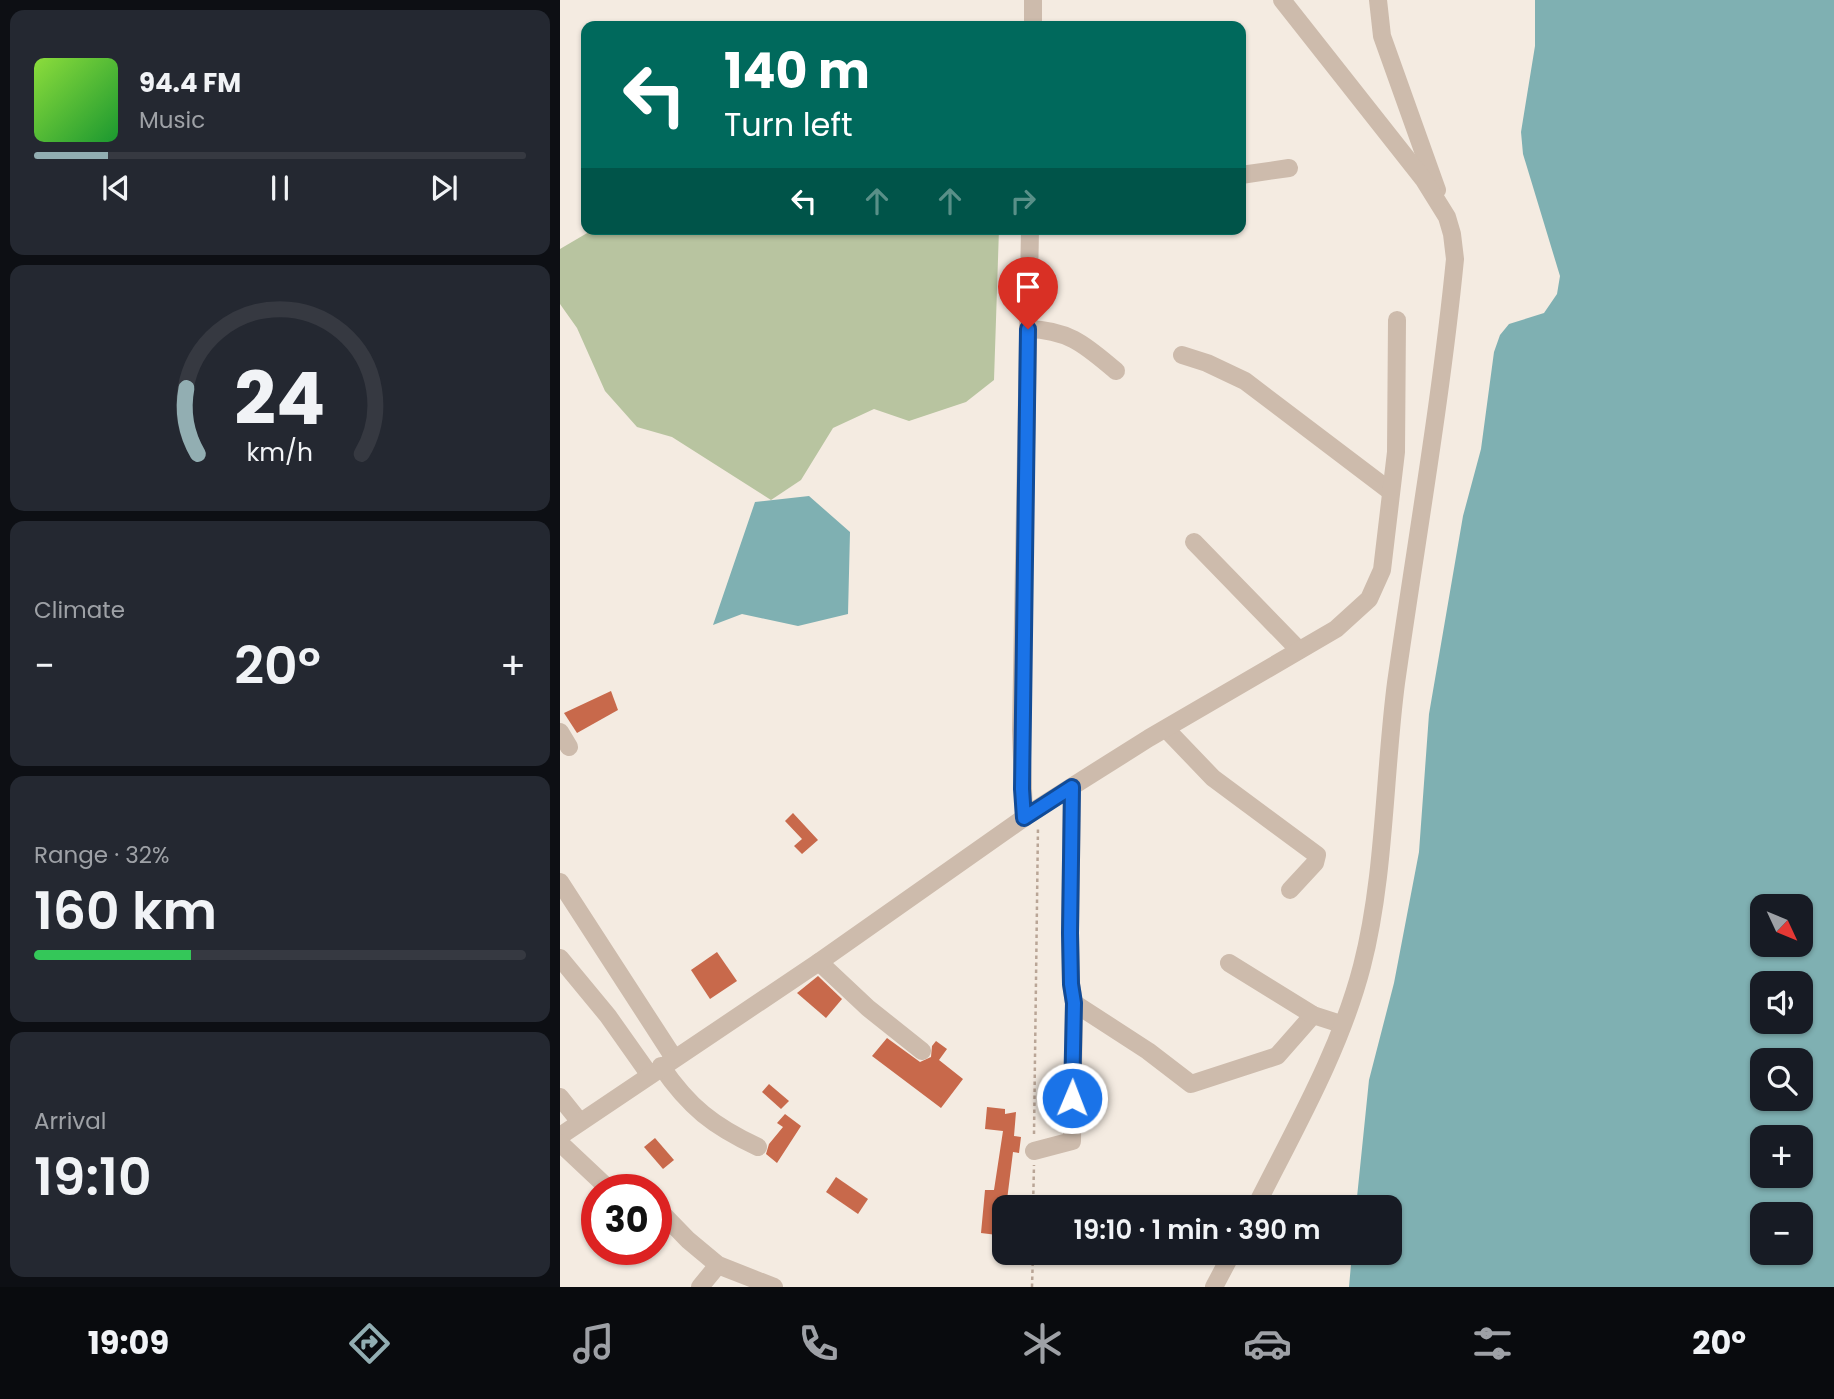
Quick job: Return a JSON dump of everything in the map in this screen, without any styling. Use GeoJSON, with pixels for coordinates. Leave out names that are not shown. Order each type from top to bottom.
{"type":"FeatureCollection","features":[{"type":"Feature","properties":{"kind":"street"},"geometry":{"type":"LineString","coordinates":[[1033,21],[1034,0]]}},
{"type":"Feature","properties":{"kind":"street"},"geometry":{"type":"LineString","coordinates":[[1262,1195],[1311,1096],[1341,1024],[1361,968],[1371,924],[1396,685],[1455,259],[1452,234],[1436,197],[1282,0]]}},
{"type":"Feature","properties":{"kind":"street"},"geometry":{"type":"LineString","coordinates":[[1378,0],[1382,36],[1436,184],[1436,197]]}},
{"type":"Feature","properties":{"kind":"street"},"geometry":{"type":"LineString","coordinates":[[1246,174],[1289,168]]}},
{"type":"Feature","properties":{"kind":"street"},"geometry":{"type":"LineString","coordinates":[[1030,235],[1021,730],[1031,813]]}},
{"type":"Feature","properties":{"kind":"street"},"geometry":{"type":"LineString","coordinates":[[560,1136],[820,962],[1031,813],[1166,729],[1336,629],[1369,599],[1382,570],[1396,452],[1397,320]]}},
{"type":"Feature","properties":{"kind":"street"},"geometry":{"type":"LineString","coordinates":[[1028,329],[1049,330],[1070,336],[1116,371]]}},
{"type":"Feature","properties":{"kind":"street"},"geometry":{"type":"LineString","coordinates":[[1182,355],[1207,363],[1245,381],[1391,491]]}},
{"type":"Feature","properties":{"kind":"street"},"geometry":{"type":"LineString","coordinates":[[1194,542],[1299,650]]}},
{"type":"Feature","properties":{"kind":"street"},"geometry":{"type":"LineString","coordinates":[[1166,729],[1213,778],[1317,855],[1315,863],[1290,890]]}},
{"type":"Feature","properties":{"kind":"street"},"geometry":{"type":"LineString","coordinates":[[1034,1151],[1072,1142],[1072,787]]}},
{"type":"Feature","properties":{"kind":"street"},"geometry":{"type":"LineString","coordinates":[[560,882],[661,1066],[674,1084],[711,1122],[758,1147]]}},
{"type":"Feature","properties":{"kind":"street"},"geometry":{"type":"LineString","coordinates":[[560,958],[661,1066]]}},
{"type":"Feature","properties":{"kind":"street"},"geometry":{"type":"LineString","coordinates":[[820,962],[868,1008],[922,1051]]}},
{"type":"Feature","properties":{"kind":"street"},"geometry":{"type":"LineString","coordinates":[[1229,963],[1313,1015],[1341,1024]]}},
{"type":"Feature","properties":{"kind":"street"},"geometry":{"type":"LineString","coordinates":[[1074,1003],[1148,1051],[1191,1084],[1277,1056],[1313,1015]]}},
{"type":"Feature","properties":{"kind":"street"},"geometry":{"type":"LineString","coordinates":[[560,1097],[580,1122]]}},
{"type":"Feature","properties":{"kind":"street"},"geometry":{"type":"LineString","coordinates":[[560,1143],[593,1174]]}},
{"type":"Feature","properties":{"kind":"street"},"geometry":{"type":"LineString","coordinates":[[672,1224],[718,1265],[774,1287]]}},
{"type":"Feature","properties":{"kind":"street"},"geometry":{"type":"LineString","coordinates":[[700,1287],[718,1265]]}},
{"type":"Feature","properties":{"kind":"street"},"geometry":{"type":"LineString","coordinates":[[1214,1287],[1226,1265]]}},
{"type":"Feature","properties":{"kind":"path"},"geometry":{"type":"LineString","coordinates":[[1031,813],[1033,1195]]}},
{"type":"Feature","properties":{"kind":"path"},"geometry":{"type":"LineString","coordinates":[[1032,1287],[1033,1265]]}},
{"type":"Feature","properties":{"kind":"green space"},"geometry":{"type":"Polygon","coordinates":[[[584,235],[999,235],[994,380],[966,402],[909,421],[874,409],[833,428],[801,480],[771,500],[672,437],[637,427],[605,391],[577,328],[560,304],[560,249],[584,235]]]}},
{"type":"Feature","properties":{"kind":"water"},"geometry":{"type":"Polygon","coordinates":[[[1535,0],[1834,0],[1834,1287],[1349,1287],[1351,1265],[1402,1265],[1402,1195],[1357,1195],[1369,1080],[1394,983],[1419,852],[1429,714],[1463,516],[1481,449],[1494,352],[1500,335],[1509,324],[1544,313],[1557,294],[1560,276],[1523,154],[1521,132],[1535,46],[1535,0]]]}},
{"type":"Feature","properties":{"kind":"water"},"geometry":{"type":"Polygon","coordinates":[[[809,496],[850,532],[848,614],[798,626],[742,614],[713,625],[755,502],[809,496]]]}},
{"type":"Feature","properties":{"kind":"building"},"geometry":{"type":"Polygon","coordinates":[[[611,691],[618,710],[577,733],[564,713],[611,691]]]}},
{"type":"Feature","properties":{"kind":"building"},"geometry":{"type":"Polygon","coordinates":[[[793,813],[818,840],[802,854],[794,846],[802,839],[785,821],[793,813]]]}},
{"type":"Feature","properties":{"kind":"building"},"geometry":{"type":"Polygon","coordinates":[[[717,952],[737,981],[710,999],[691,970],[717,952]]]}},
{"type":"Feature","properties":{"kind":"building"},"geometry":{"type":"Polygon","coordinates":[[[818,976],[842,999],[826,1018],[797,993],[818,976]]]}},
{"type":"Feature","properties":{"kind":"building"},"geometry":{"type":"Polygon","coordinates":[[[887,1038],[920,1062],[931,1057],[932,1046],[936,1041],[947,1049],[939,1060],[963,1079],[941,1108],[872,1056],[887,1038]]]}},
{"type":"Feature","properties":{"kind":"building"},"geometry":{"type":"Polygon","coordinates":[[[769,1084],[789,1101],[781,1109],[762,1092],[769,1084]]]}},
{"type":"Feature","properties":{"kind":"building"},"geometry":{"type":"Polygon","coordinates":[[[987,1107],[1005,1109],[1005,1114],[1016,1112],[1014,1136],[1021,1137],[1019,1153],[1013,1152],[1008,1195],[992,1195],[992,1234],[981,1233],[985,1190],[994,1190],[1003,1131],[985,1129],[987,1107]]]}},
{"type":"Feature","properties":{"kind":"building"},"geometry":{"type":"Polygon","coordinates":[[[785,1114],[801,1126],[777,1163],[766,1154],[769,1144],[783,1127],[777,1123],[785,1114]]]}},
{"type":"Feature","properties":{"kind":"building"},"geometry":{"type":"Polygon","coordinates":[[[655,1138],[674,1160],[663,1169],[644,1147],[655,1138]]]}},
{"type":"Feature","properties":{"kind":"building"},"geometry":{"type":"Polygon","coordinates":[[[836,1177],[868,1199],[858,1214],[826,1192],[836,1177]]]}},
{"type":"Feature","properties":{"kind":"route"},"geometry":{"type":"LineString","coordinates":[[1028,329],[1022,789],[1024,818],[1072,787],[1072,1098]]}}]}
